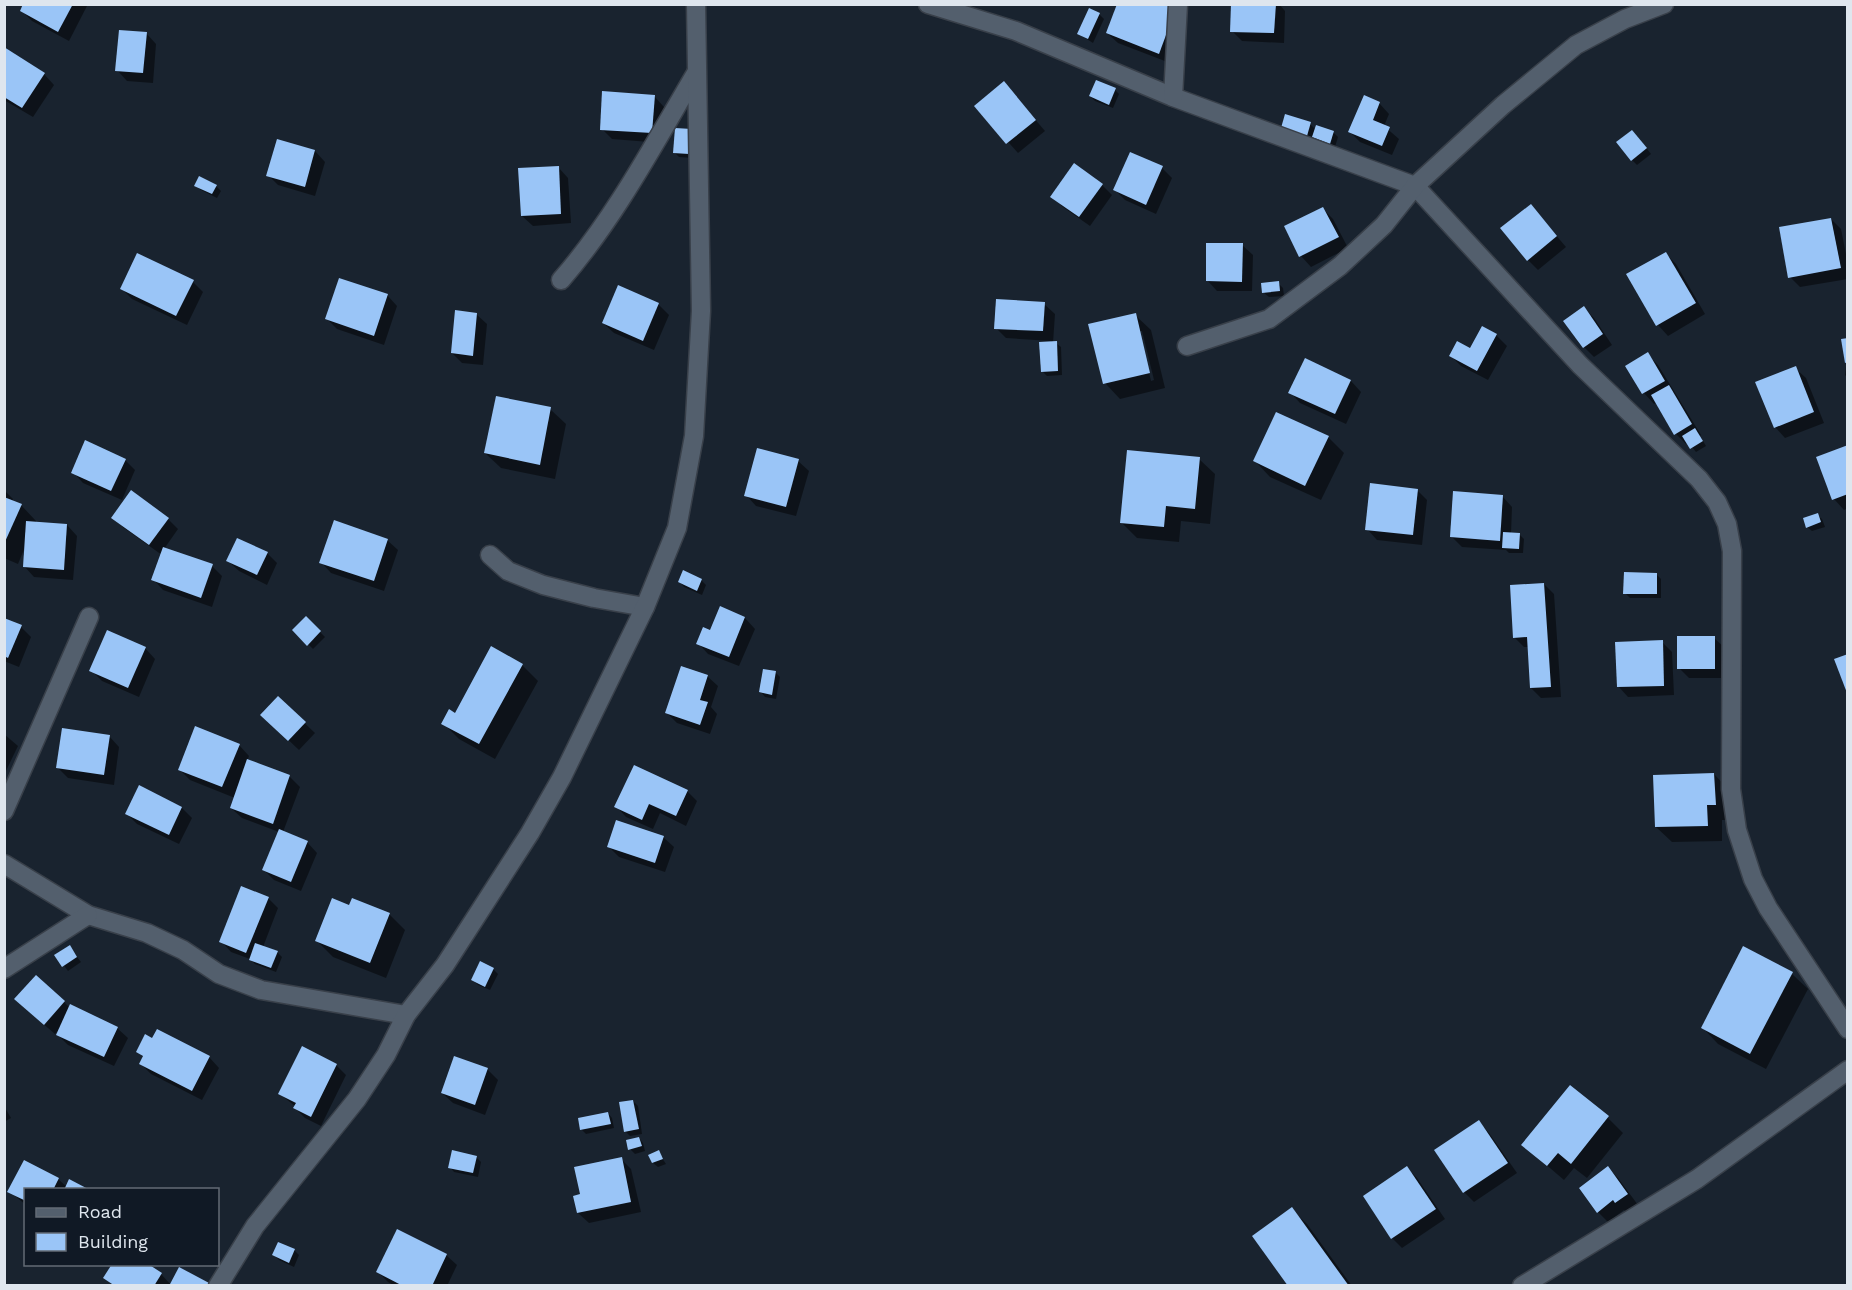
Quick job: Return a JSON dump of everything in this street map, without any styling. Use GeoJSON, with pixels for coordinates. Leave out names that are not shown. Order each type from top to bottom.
{"type":"FeatureCollection","features":[{"type":"Feature","properties":{"kind":"street"},"geometry":{"type":"LineString","coordinates":[[218,1286],[255,1226],[357,1099],[386,1055],[406,1015],[444,965],[530,833],[562,777],[645,607],[677,528],[694,436],[701,311],[696,4]]}},
{"type":"Feature","properties":{"kind":"street"},"geometry":{"type":"LineString","coordinates":[[928,4],[1016,31],[1173,97],[1415,186],[1580,365],[1699,479],[1717,502],[1726,524],[1732,551],[1731,789],[1737,830],[1753,879],[1768,908],[1848,1029]]}},
{"type":"Feature","properties":{"kind":"street"},"geometry":{"type":"LineString","coordinates":[[1173,97],[1178,4]]}},
{"type":"Feature","properties":{"kind":"street"},"geometry":{"type":"LineString","coordinates":[[1187,346],[1269,319],[1340,266],[1384,225],[1415,186],[1503,105],[1576,45],[1625,19],[1664,4]]}},
{"type":"Feature","properties":{"kind":"street"},"geometry":{"type":"LineString","coordinates":[[561,280],[618,206],[696,73]]}},
{"type":"Feature","properties":{"kind":"street"},"geometry":{"type":"LineString","coordinates":[[490,555],[508,571],[543,585],[594,598],[645,607]]}},
{"type":"Feature","properties":{"kind":"street"},"geometry":{"type":"LineString","coordinates":[[4,811],[89,617]]}},
{"type":"Feature","properties":{"kind":"street"},"geometry":{"type":"LineString","coordinates":[[4,864],[88,915],[147,933],[183,950],[219,974],[261,990],[406,1015]]}},
{"type":"Feature","properties":{"kind":"street"},"geometry":{"type":"LineString","coordinates":[[4,969],[88,915]]}},
{"type":"Feature","properties":{"kind":"street"},"geometry":{"type":"LineString","coordinates":[[1522,1286],[1697,1179],[1848,1070]]}},
{"type":"Feature","properties":{"kind":"building"},"geometry":{"type":"Polygon","coordinates":[[[23,4],[73,4],[58,32],[20,11],[23,4]]]}},
{"type":"Feature","properties":{"kind":"building"},"geometry":{"type":"Polygon","coordinates":[[[1117,4],[1166,4],[1176,8],[1159,54],[1106,33],[1117,4]]]}},
{"type":"Feature","properties":{"kind":"building"},"geometry":{"type":"Polygon","coordinates":[[[1231,4],[1276,4],[1274,33],[1230,32],[1231,4]]]}},
{"type":"Feature","properties":{"kind":"building"},"geometry":{"type":"Polygon","coordinates":[[[1089,8],[1100,13],[1088,39],[1077,34],[1089,8]]]}},
{"type":"Feature","properties":{"kind":"building"},"geometry":{"type":"Polygon","coordinates":[[[119,30],[147,32],[143,73],[115,71],[119,30]]]}},
{"type":"Feature","properties":{"kind":"building"},"geometry":{"type":"Polygon","coordinates":[[[4,47],[45,73],[22,108],[4,97],[4,47]]]}},
{"type":"Feature","properties":{"kind":"building"},"geometry":{"type":"Polygon","coordinates":[[[1096,80],[1116,88],[1109,105],[1089,96],[1096,80]]]}},
{"type":"Feature","properties":{"kind":"building"},"geometry":{"type":"Polygon","coordinates":[[[1004,81],[1036,120],[1006,144],[974,106],[1004,81]]]}},
{"type":"Feature","properties":{"kind":"building"},"geometry":{"type":"Polygon","coordinates":[[[602,91],[655,95],[652,133],[600,130],[602,91]]]}},
{"type":"Feature","properties":{"kind":"building"},"geometry":{"type":"Polygon","coordinates":[[[1364,95],[1380,102],[1373,120],[1390,127],[1382,146],[1348,132],[1364,95]]]}},
{"type":"Feature","properties":{"kind":"building"},"geometry":{"type":"Polygon","coordinates":[[[1285,114],[1311,122],[1307,136],[1281,128],[1285,114]]]}},
{"type":"Feature","properties":{"kind":"building"},"geometry":{"type":"Polygon","coordinates":[[[1316,125],[1334,131],[1330,144],[1312,137],[1316,125]]]}},
{"type":"Feature","properties":{"kind":"building"},"geometry":{"type":"Polygon","coordinates":[[[675,128],[692,129],[689,154],[673,153],[675,128]]]}},
{"type":"Feature","properties":{"kind":"building"},"geometry":{"type":"Polygon","coordinates":[[[1632,130],[1647,148],[1631,161],[1616,142],[1632,130]]]}},
{"type":"Feature","properties":{"kind":"building"},"geometry":{"type":"Polygon","coordinates":[[[277,139],[315,150],[305,187],[266,176],[277,139]]]}},
{"type":"Feature","properties":{"kind":"building"},"geometry":{"type":"Polygon","coordinates":[[[1130,152],[1163,166],[1146,205],[1113,190],[1130,152]]]}},
{"type":"Feature","properties":{"kind":"building"},"geometry":{"type":"Polygon","coordinates":[[[1074,163],[1103,184],[1079,217],[1050,197],[1074,163]]]}},
{"type":"Feature","properties":{"kind":"building"},"geometry":{"type":"Polygon","coordinates":[[[559,166],[561,214],[521,216],[518,168],[559,166]]]}},
{"type":"Feature","properties":{"kind":"building"},"geometry":{"type":"Polygon","coordinates":[[[199,176],[217,185],[212,194],[194,186],[199,176]]]}},
{"type":"Feature","properties":{"kind":"building"},"geometry":{"type":"Polygon","coordinates":[[[1531,204],[1557,236],[1527,261],[1500,228],[1531,204]]]}},
{"type":"Feature","properties":{"kind":"building"},"geometry":{"type":"Polygon","coordinates":[[[1323,207],[1339,237],[1299,257],[1284,226],[1323,207]]]}},
{"type":"Feature","properties":{"kind":"building"},"geometry":{"type":"Polygon","coordinates":[[[1831,218],[1841,268],[1788,278],[1779,227],[1831,218]]]}},
{"type":"Feature","properties":{"kind":"building"},"geometry":{"type":"Polygon","coordinates":[[[1206,243],[1243,243],[1242,282],[1206,281],[1206,243]]]}},
{"type":"Feature","properties":{"kind":"building"},"geometry":{"type":"Polygon","coordinates":[[[1666,252],[1696,303],[1656,326],[1626,274],[1666,252]]]}},
{"type":"Feature","properties":{"kind":"building"},"geometry":{"type":"Polygon","coordinates":[[[137,253],[194,280],[176,316],[120,289],[137,253]]]}},
{"type":"Feature","properties":{"kind":"building"},"geometry":{"type":"Polygon","coordinates":[[[339,278],[388,294],[374,336],[325,319],[339,278]]]}},
{"type":"Feature","properties":{"kind":"building"},"geometry":{"type":"Polygon","coordinates":[[[1279,281],[1280,291],[1262,293],[1261,283],[1279,281]]]}},
{"type":"Feature","properties":{"kind":"building"},"geometry":{"type":"Polygon","coordinates":[[[618,285],[659,303],[643,341],[602,323],[618,285]]]}},
{"type":"Feature","properties":{"kind":"building"},"geometry":{"type":"Polygon","coordinates":[[[996,299],[1045,302],[1043,331],[994,329],[996,299]]]}},
{"type":"Feature","properties":{"kind":"building"},"geometry":{"type":"Polygon","coordinates":[[[1584,306],[1603,334],[1583,348],[1563,321],[1584,306]]]}},
{"type":"Feature","properties":{"kind":"building"},"geometry":{"type":"Polygon","coordinates":[[[455,310],[477,313],[473,356],[451,353],[455,310]]]}},
{"type":"Feature","properties":{"kind":"building"},"geometry":{"type":"Polygon","coordinates":[[[1136,313],[1150,373],[1103,384],[1088,324],[1136,313]]]}},
{"type":"Feature","properties":{"kind":"building"},"geometry":{"type":"Polygon","coordinates":[[[1482,326],[1497,334],[1477,371],[1449,356],[1457,341],[1470,348],[1482,326]]]}},
{"type":"Feature","properties":{"kind":"building"},"geometry":{"type":"Polygon","coordinates":[[[1848,338],[1848,362],[1845,363],[1841,339],[1848,338]]]}},
{"type":"Feature","properties":{"kind":"building"},"geometry":{"type":"Polygon","coordinates":[[[1057,341],[1058,371],[1041,372],[1039,342],[1057,341]]]}},
{"type":"Feature","properties":{"kind":"building"},"geometry":{"type":"Polygon","coordinates":[[[1648,352],[1665,381],[1642,394],[1625,366],[1648,352]]]}},
{"type":"Feature","properties":{"kind":"building"},"geometry":{"type":"Polygon","coordinates":[[[1305,358],[1351,380],[1335,414],[1288,393],[1305,358]]]}},
{"type":"Feature","properties":{"kind":"building"},"geometry":{"type":"Polygon","coordinates":[[[1796,366],[1814,412],[1774,428],[1755,382],[1796,366]]]}},
{"type":"Feature","properties":{"kind":"building"},"geometry":{"type":"Polygon","coordinates":[[[1669,385],[1692,424],[1674,435],[1651,395],[1669,385]]]}},
{"type":"Feature","properties":{"kind":"building"},"geometry":{"type":"Polygon","coordinates":[[[496,396],[551,407],[540,465],[484,453],[496,396]]]}},
{"type":"Feature","properties":{"kind":"building"},"geometry":{"type":"Polygon","coordinates":[[[1276,412],[1329,436],[1305,486],[1253,461],[1276,412]]]}},
{"type":"Feature","properties":{"kind":"building"},"geometry":{"type":"Polygon","coordinates":[[[1695,428],[1703,441],[1690,449],[1682,436],[1695,428]]]}},
{"type":"Feature","properties":{"kind":"building"},"geometry":{"type":"Polygon","coordinates":[[[85,440],[126,459],[111,491],[71,473],[85,440]]]}},
{"type":"Feature","properties":{"kind":"building"},"geometry":{"type":"Polygon","coordinates":[[[1848,445],[1848,494],[1832,500],[1816,457],[1848,445]]]}},
{"type":"Feature","properties":{"kind":"building"},"geometry":{"type":"Polygon","coordinates":[[[757,448],[799,459],[786,507],[744,496],[757,448]]]}},
{"type":"Feature","properties":{"kind":"building"},"geometry":{"type":"Polygon","coordinates":[[[1127,450],[1200,457],[1195,509],[1166,506],[1164,527],[1120,523],[1127,450]]]}},
{"type":"Feature","properties":{"kind":"building"},"geometry":{"type":"Polygon","coordinates":[[[1370,483],[1418,489],[1413,535],[1365,530],[1370,483]]]}},
{"type":"Feature","properties":{"kind":"building"},"geometry":{"type":"Polygon","coordinates":[[[131,490],[169,518],[149,545],[111,518],[131,490]]]}},
{"type":"Feature","properties":{"kind":"building"},"geometry":{"type":"Polygon","coordinates":[[[1453,491],[1503,495],[1500,541],[1450,537],[1453,491]]]}},
{"type":"Feature","properties":{"kind":"building"},"geometry":{"type":"Polygon","coordinates":[[[4,497],[22,504],[4,544],[4,497]]]}},
{"type":"Feature","properties":{"kind":"building"},"geometry":{"type":"Polygon","coordinates":[[[1818,513],[1821,522],[1806,528],[1803,518],[1818,513]]]}},
{"type":"Feature","properties":{"kind":"building"},"geometry":{"type":"Polygon","coordinates":[[[334,520],[388,539],[374,581],[319,563],[334,520]]]}},
{"type":"Feature","properties":{"kind":"building"},"geometry":{"type":"Polygon","coordinates":[[[26,521],[67,524],[64,570],[23,567],[26,521]]]}},
{"type":"Feature","properties":{"kind":"building"},"geometry":{"type":"Polygon","coordinates":[[[1503,532],[1520,533],[1519,549],[1502,548],[1503,532]]]}},
{"type":"Feature","properties":{"kind":"building"},"geometry":{"type":"Polygon","coordinates":[[[237,538],[268,552],[257,575],[226,561],[237,538]]]}},
{"type":"Feature","properties":{"kind":"building"},"geometry":{"type":"Polygon","coordinates":[[[163,547],[213,564],[201,598],[151,580],[163,547]]]}},
{"type":"Feature","properties":{"kind":"building"},"geometry":{"type":"Polygon","coordinates":[[[683,570],[702,579],[697,591],[678,582],[683,570]]]}},
{"type":"Feature","properties":{"kind":"building"},"geometry":{"type":"Polygon","coordinates":[[[1624,572],[1657,573],[1657,594],[1623,594],[1624,572]]]}},
{"type":"Feature","properties":{"kind":"building"},"geometry":{"type":"Polygon","coordinates":[[[1544,583],[1551,687],[1530,688],[1527,637],[1513,638],[1510,585],[1544,583]]]}},
{"type":"Feature","properties":{"kind":"building"},"geometry":{"type":"Polygon","coordinates":[[[720,606],[745,617],[729,657],[696,644],[703,627],[710,630],[720,606]]]}},
{"type":"Feature","properties":{"kind":"building"},"geometry":{"type":"Polygon","coordinates":[[[306,616],[321,631],[307,646],[292,630],[306,616]]]}},
{"type":"Feature","properties":{"kind":"building"},"geometry":{"type":"Polygon","coordinates":[[[4,618],[22,625],[8,658],[4,656],[4,618]]]}},
{"type":"Feature","properties":{"kind":"building"},"geometry":{"type":"Polygon","coordinates":[[[107,630],[146,647],[128,688],[89,671],[107,630]]]}},
{"type":"Feature","properties":{"kind":"building"},"geometry":{"type":"Polygon","coordinates":[[[1677,636],[1715,636],[1715,669],[1677,669],[1677,636]]]}},
{"type":"Feature","properties":{"kind":"building"},"geometry":{"type":"Polygon","coordinates":[[[1663,640],[1664,686],[1617,687],[1615,642],[1663,640]]]}},
{"type":"Feature","properties":{"kind":"building"},"geometry":{"type":"Polygon","coordinates":[[[491,646],[523,664],[479,744],[441,724],[449,709],[455,713],[491,646]]]}},
{"type":"Feature","properties":{"kind":"building"},"geometry":{"type":"Polygon","coordinates":[[[1848,654],[1848,693],[1847,693],[1834,659],[1848,654]]]}},
{"type":"Feature","properties":{"kind":"building"},"geometry":{"type":"Polygon","coordinates":[[[681,666],[708,675],[700,700],[708,702],[700,725],[665,713],[681,666]]]}},
{"type":"Feature","properties":{"kind":"building"},"geometry":{"type":"Polygon","coordinates":[[[763,669],[776,671],[772,695],[759,692],[763,669]]]}},
{"type":"Feature","properties":{"kind":"building"},"geometry":{"type":"Polygon","coordinates":[[[278,696],[306,722],[288,741],[260,715],[278,696]]]}},
{"type":"Feature","properties":{"kind":"building"},"geometry":{"type":"Polygon","coordinates":[[[195,726],[240,744],[222,787],[178,770],[195,726]]]}},
{"type":"Feature","properties":{"kind":"building"},"geometry":{"type":"Polygon","coordinates":[[[62,728],[110,735],[104,775],[56,768],[62,728]]]}},
{"type":"Feature","properties":{"kind":"building"},"geometry":{"type":"Polygon","coordinates":[[[247,759],[290,775],[273,824],[230,808],[247,759]]]}},
{"type":"Feature","properties":{"kind":"building"},"geometry":{"type":"Polygon","coordinates":[[[634,765],[688,790],[676,816],[649,804],[642,820],[614,807],[634,765]]]}},
{"type":"Feature","properties":{"kind":"building"},"geometry":{"type":"Polygon","coordinates":[[[1714,773],[1716,805],[1707,805],[1708,826],[1655,827],[1653,775],[1714,773]]]}},
{"type":"Feature","properties":{"kind":"building"},"geometry":{"type":"Polygon","coordinates":[[[139,785],[182,807],[169,835],[125,814],[139,785]]]}},
{"type":"Feature","properties":{"kind":"building"},"geometry":{"type":"Polygon","coordinates":[[[616,820],[664,836],[655,863],[607,847],[616,820]]]}},
{"type":"Feature","properties":{"kind":"building"},"geometry":{"type":"Polygon","coordinates":[[[279,829],[308,841],[291,882],[262,870],[279,829]]]}},
{"type":"Feature","properties":{"kind":"building"},"geometry":{"type":"Polygon","coordinates":[[[241,886],[269,897],[246,953],[219,942],[241,886]]]}},
{"type":"Feature","properties":{"kind":"building"},"geometry":{"type":"Polygon","coordinates":[[[332,898],[349,905],[352,898],[390,913],[370,963],[315,941],[332,898]]]}},
{"type":"Feature","properties":{"kind":"building"},"geometry":{"type":"Polygon","coordinates":[[[255,943],[278,951],[271,968],[249,960],[255,943]]]}},
{"type":"Feature","properties":{"kind":"building"},"geometry":{"type":"Polygon","coordinates":[[[70,945],[77,957],[62,967],[54,955],[70,945]]]}},
{"type":"Feature","properties":{"kind":"building"},"geometry":{"type":"Polygon","coordinates":[[[1743,946],[1793,972],[1750,1054],[1701,1028],[1743,946]]]}},
{"type":"Feature","properties":{"kind":"building"},"geometry":{"type":"Polygon","coordinates":[[[480,961],[494,968],[485,987],[471,980],[480,961]]]}},
{"type":"Feature","properties":{"kind":"building"},"geometry":{"type":"Polygon","coordinates":[[[36,975],[65,1001],[44,1025],[14,999],[36,975]]]}},
{"type":"Feature","properties":{"kind":"building"},"geometry":{"type":"Polygon","coordinates":[[[70,1004],[118,1027],[104,1057],[56,1035],[70,1004]]]}},
{"type":"Feature","properties":{"kind":"building"},"geometry":{"type":"Polygon","coordinates":[[[157,1029],[210,1056],[192,1091],[139,1064],[143,1056],[136,1052],[145,1034],[152,1038],[157,1029]]]}},
{"type":"Feature","properties":{"kind":"building"},"geometry":{"type":"Polygon","coordinates":[[[302,1046],[337,1064],[311,1117],[293,1108],[296,1103],[278,1094],[302,1046]]]}},
{"type":"Feature","properties":{"kind":"building"},"geometry":{"type":"Polygon","coordinates":[[[454,1056],[488,1068],[475,1105],[441,1093],[454,1056]]]}},
{"type":"Feature","properties":{"kind":"building"},"geometry":{"type":"Polygon","coordinates":[[[1570,1085],[1609,1116],[1571,1164],[1558,1153],[1547,1166],[1521,1145],[1570,1085]]]}},
{"type":"Feature","properties":{"kind":"building"},"geometry":{"type":"Polygon","coordinates":[[[633,1100],[639,1129],[624,1132],[619,1102],[633,1100]]]}},
{"type":"Feature","properties":{"kind":"building"},"geometry":{"type":"Polygon","coordinates":[[[608,1112],[611,1124],[580,1130],[578,1118],[608,1112]]]}},
{"type":"Feature","properties":{"kind":"building"},"geometry":{"type":"Polygon","coordinates":[[[1479,1120],[1508,1163],[1463,1193],[1434,1150],[1479,1120]]]}},
{"type":"Feature","properties":{"kind":"building"},"geometry":{"type":"Polygon","coordinates":[[[639,1137],[642,1146],[628,1150],[626,1140],[639,1137]]]}},
{"type":"Feature","properties":{"kind":"building"},"geometry":{"type":"Polygon","coordinates":[[[452,1150],[477,1156],[473,1173],[448,1168],[452,1150]]]}},
{"type":"Feature","properties":{"kind":"building"},"geometry":{"type":"Polygon","coordinates":[[[659,1150],[663,1159],[652,1163],[648,1155],[659,1150]]]}},
{"type":"Feature","properties":{"kind":"building"},"geometry":{"type":"Polygon","coordinates":[[[622,1157],[631,1202],[577,1213],[573,1196],[580,1194],[574,1167],[622,1157]]]}},
{"type":"Feature","properties":{"kind":"building"},"geometry":{"type":"Polygon","coordinates":[[[24,1160],[59,1178],[54,1188],[24,1188],[24,1200],[7,1192],[24,1160]]]}},
{"type":"Feature","properties":{"kind":"building"},"geometry":{"type":"Polygon","coordinates":[[[1407,1166],[1436,1209],[1391,1239],[1363,1196],[1407,1166]]]}},
{"type":"Feature","properties":{"kind":"building"},"geometry":{"type":"Polygon","coordinates":[[[1608,1166],[1628,1194],[1615,1203],[1613,1200],[1597,1213],[1579,1188],[1608,1166]]]}},
{"type":"Feature","properties":{"kind":"building"},"geometry":{"type":"Polygon","coordinates":[[[69,1179],[86,1188],[65,1188],[69,1179]]]}},
{"type":"Feature","properties":{"kind":"building"},"geometry":{"type":"Polygon","coordinates":[[[1292,1207],[1349,1286],[1288,1286],[1252,1236],[1292,1207]]]}},
{"type":"Feature","properties":{"kind":"building"},"geometry":{"type":"Polygon","coordinates":[[[397,1229],[447,1254],[432,1286],[403,1286],[376,1272],[397,1229]]]}},
{"type":"Feature","properties":{"kind":"building"},"geometry":{"type":"Polygon","coordinates":[[[278,1242],[295,1249],[289,1263],[272,1255],[278,1242]]]}},
{"type":"Feature","properties":{"kind":"building"},"geometry":{"type":"Polygon","coordinates":[[[111,1266],[151,1266],[162,1273],[154,1286],[115,1286],[103,1278],[111,1266]]]}},
{"type":"Feature","properties":{"kind":"building"},"geometry":{"type":"Polygon","coordinates":[[[179,1267],[211,1284],[210,1286],[169,1286],[179,1267]]]}}]}
